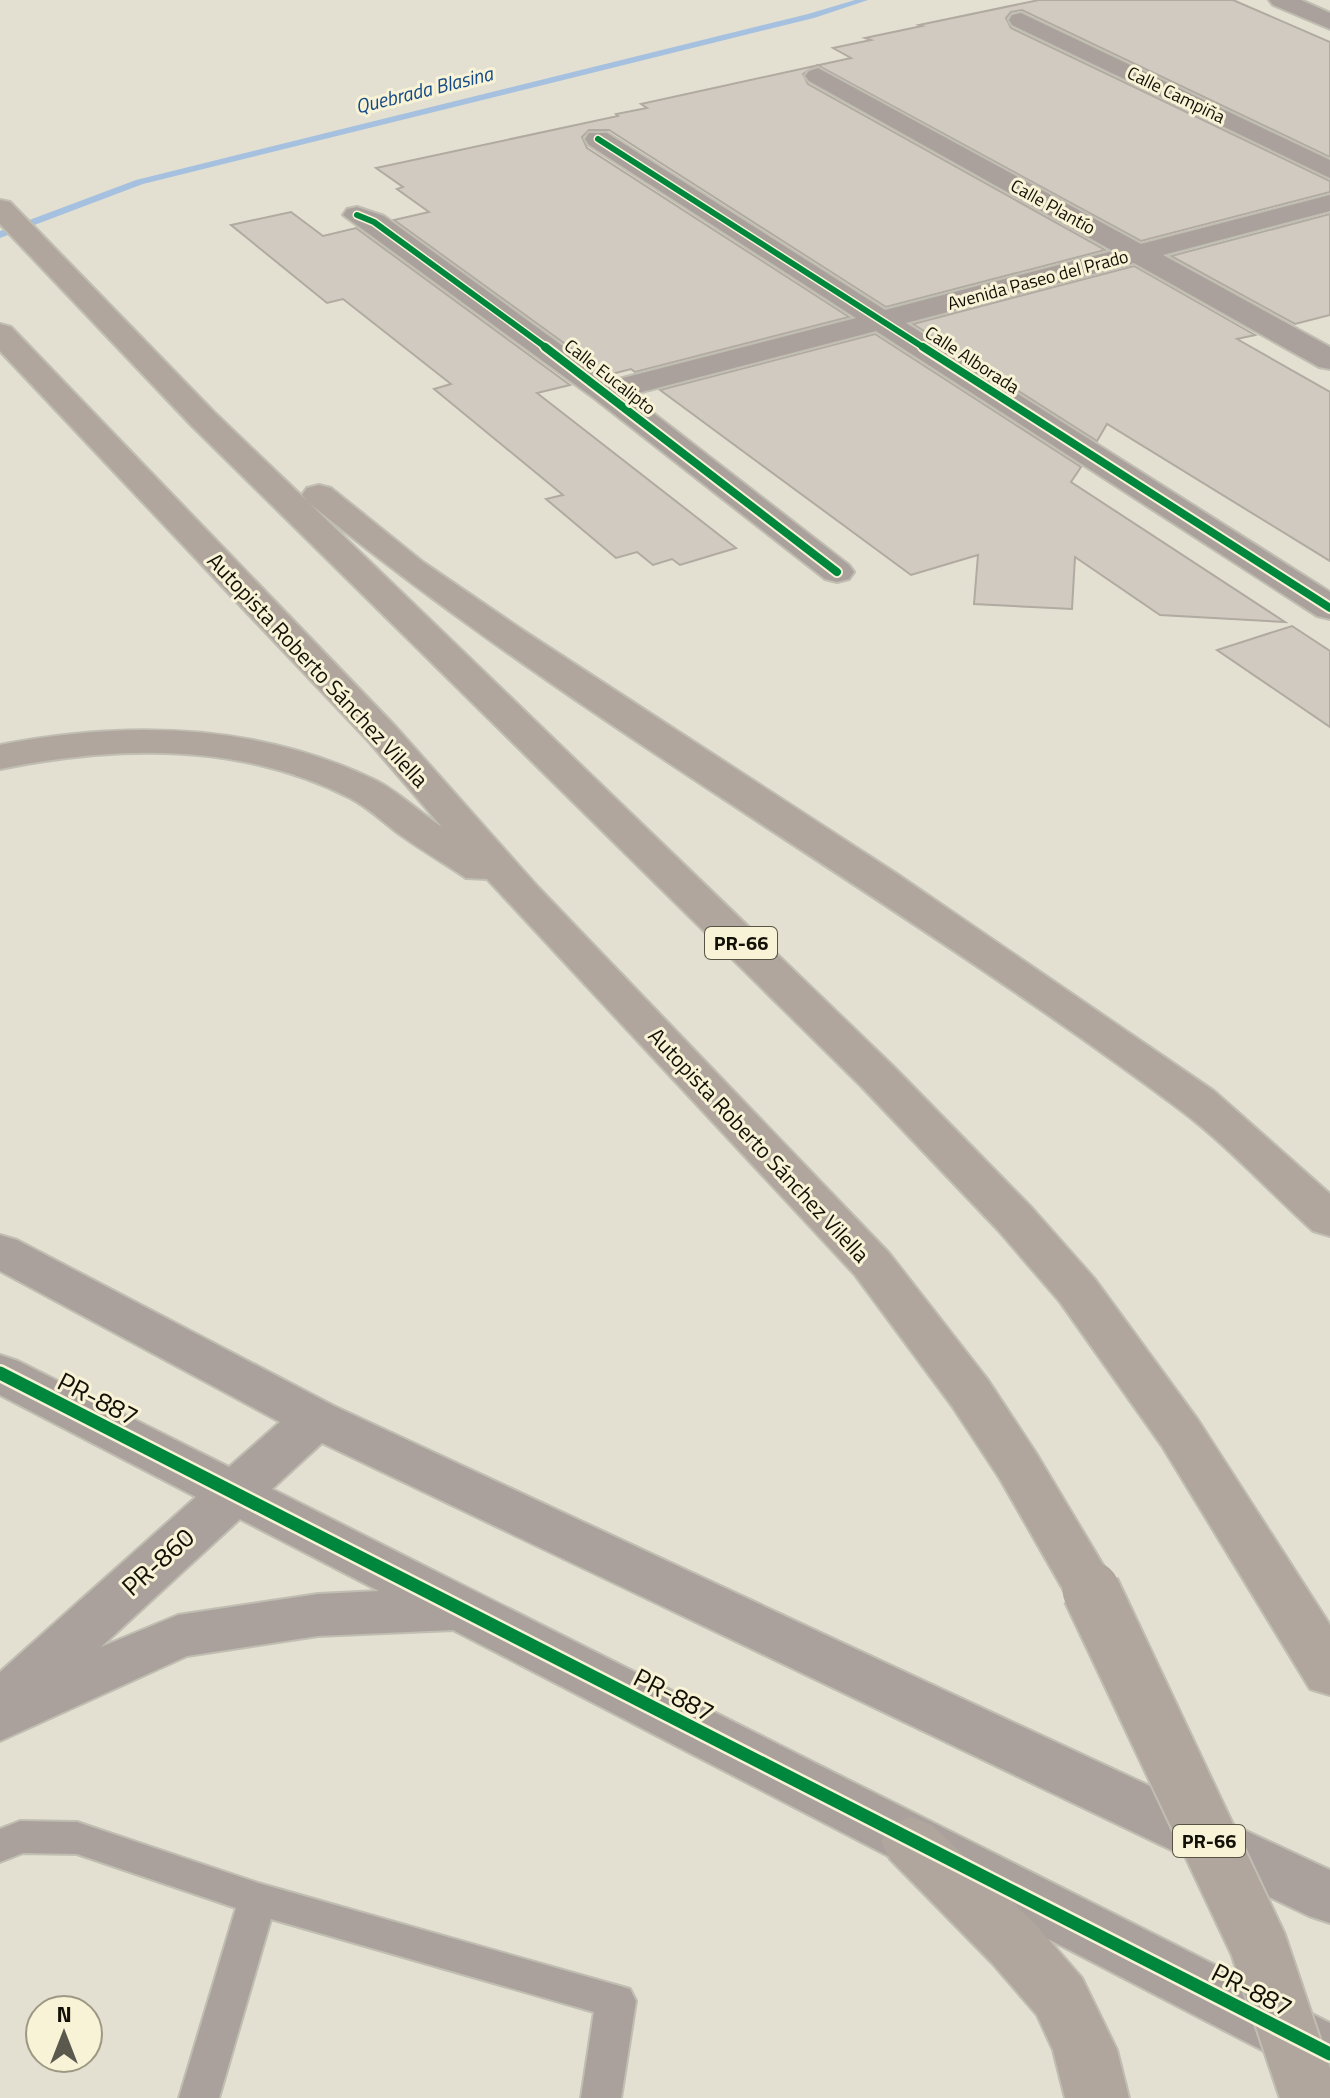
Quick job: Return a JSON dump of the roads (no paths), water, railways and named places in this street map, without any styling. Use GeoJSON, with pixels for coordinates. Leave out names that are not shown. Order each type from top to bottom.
{"type":"FeatureCollection","features":[{"type":"Feature","properties":{"kind":"highway","name":"PR-66"},"geometry":{"type":"LineString","coordinates":[[0,208],[203,419],[877,1076],[1015,1219],[1077,1290],[1180,1433],[1330,1673]]}},
{"type":"Feature","properties":{"kind":"highway","name":"Autopista Roberto Sánchez Vilella"},"geometry":{"type":"LineString","coordinates":[[0,333],[383,735],[523,896],[872,1264],[970,1393],[1018,1466],[1091,1590],[1258,1944],[1310,2098]]}},
{"type":"Feature","properties":{"kind":"highway"},"geometry":{"type":"LineString","coordinates":[[203,419],[315,492],[411,569],[511,639],[624,716],[883,883],[1198,1101],[1330,1220]]}},
{"type":"Feature","properties":{"kind":"highway"},"geometry":{"type":"LineString","coordinates":[[0,757],[82,743],[134,740],[231,746],[279,757],[322,772],[382,800],[416,828],[523,896]]}},
{"type":"Feature","properties":{"kind":"highway"},"geometry":{"type":"LineString","coordinates":[[911,1842],[1014,1944],[1060,1997],[1085,2050],[1097,2098]]}},
{"type":"Feature","properties":{"kind":"street"},"geometry":{"type":"LineString","coordinates":[[1281,0],[1330,22]]}},
{"type":"Feature","properties":{"kind":"street","name":"Calle Campiña"},"geometry":{"type":"LineString","coordinates":[[1021,20],[1330,170]]}},
{"type":"Feature","properties":{"kind":"street","name":"Calle Plantío"},"geometry":{"type":"LineString","coordinates":[[818,76],[1330,360]]}},
{"type":"Feature","properties":{"kind":"street","name":"Calle Alborada"},"geometry":{"type":"LineString","coordinates":[[598,139],[1330,608]]}},
{"type":"Feature","properties":{"kind":"street","name":"Avenida Paseo del Prado"},"geometry":{"type":"LineString","coordinates":[[615,400],[1149,260],[1330,203]]}},
{"type":"Feature","properties":{"kind":"street","name":"Calle Eucalipto"},"geometry":{"type":"LineString","coordinates":[[357,215],[374,222],[615,400],[837,572]]}},
{"type":"Feature","properties":{"kind":"street","name":"Avenida Paseo del Prado"},"geometry":{"type":"LineString","coordinates":[[1149,260],[1330,222]]}},
{"type":"Feature","properties":{"kind":"street"},"geometry":{"type":"LineString","coordinates":[[0,1251],[316,1419],[1330,1898]]}},
{"type":"Feature","properties":{"kind":"street","name":"PR-887"},"geometry":{"type":"LineString","coordinates":[[0,1373],[1330,2054]]}},
{"type":"Feature","properties":{"kind":"street","name":"PR-860"},"geometry":{"type":"LineString","coordinates":[[0,1706],[316,1419]]}},
{"type":"Feature","properties":{"kind":"street"},"geometry":{"type":"LineString","coordinates":[[0,1718],[178,1636],[318,1615],[457,1609]]}},
{"type":"Feature","properties":{"kind":"lane"},"geometry":{"type":"LineString","coordinates":[[0,1846],[20,1837],[77,1838],[258,1899],[616,2001],[601,2098]]}},
{"type":"Feature","properties":{"kind":"lane"},"geometry":{"type":"LineString","coordinates":[[199,2098],[258,1899]]}},
{"type":"Feature","properties":{"kind":"waterway","name":"Quebrada Blasina"},"geometry":{"type":"LineString","coordinates":[[0,235],[140,182],[811,16],[864,0]]}}]}
